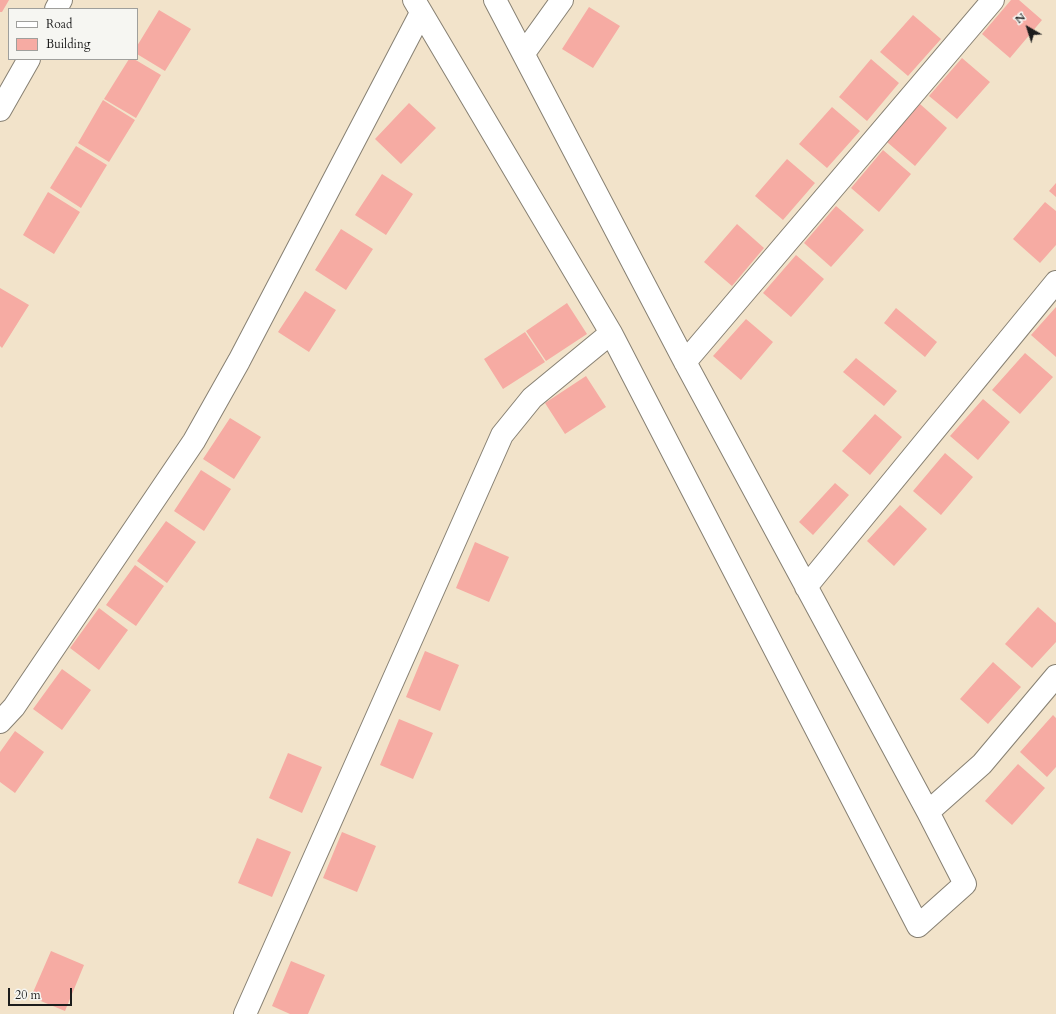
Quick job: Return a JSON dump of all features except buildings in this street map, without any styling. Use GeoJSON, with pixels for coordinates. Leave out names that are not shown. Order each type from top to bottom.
{"type":"FeatureCollection","features":[{"type":"Feature","properties":{"kind":"street"},"geometry":{"type":"LineString","coordinates":[[418,6],[611,332],[918,926],[965,884],[928,812],[685,362],[495,0]]}},
{"type":"Feature","properties":{"kind":"street"},"geometry":{"type":"LineString","coordinates":[[524,53],[562,0]]}},
{"type":"Feature","properties":{"kind":"street"},"geometry":{"type":"LineString","coordinates":[[685,362],[993,0]]}},
{"type":"Feature","properties":{"kind":"street"},"geometry":{"type":"LineString","coordinates":[[0,722],[14,707],[194,441],[239,361],[418,6]]}},
{"type":"Feature","properties":{"kind":"street"},"geometry":{"type":"LineString","coordinates":[[0,110],[28,60]]}},
{"type":"Feature","properties":{"kind":"street"},"geometry":{"type":"LineString","coordinates":[[806,587],[1056,282]]}},
{"type":"Feature","properties":{"kind":"street"},"geometry":{"type":"LineString","coordinates":[[245,1014],[502,435],[532,398],[611,332]]}},
{"type":"Feature","properties":{"kind":"street"},"geometry":{"type":"LineString","coordinates":[[928,812],[982,764],[1056,676]]}}]}
